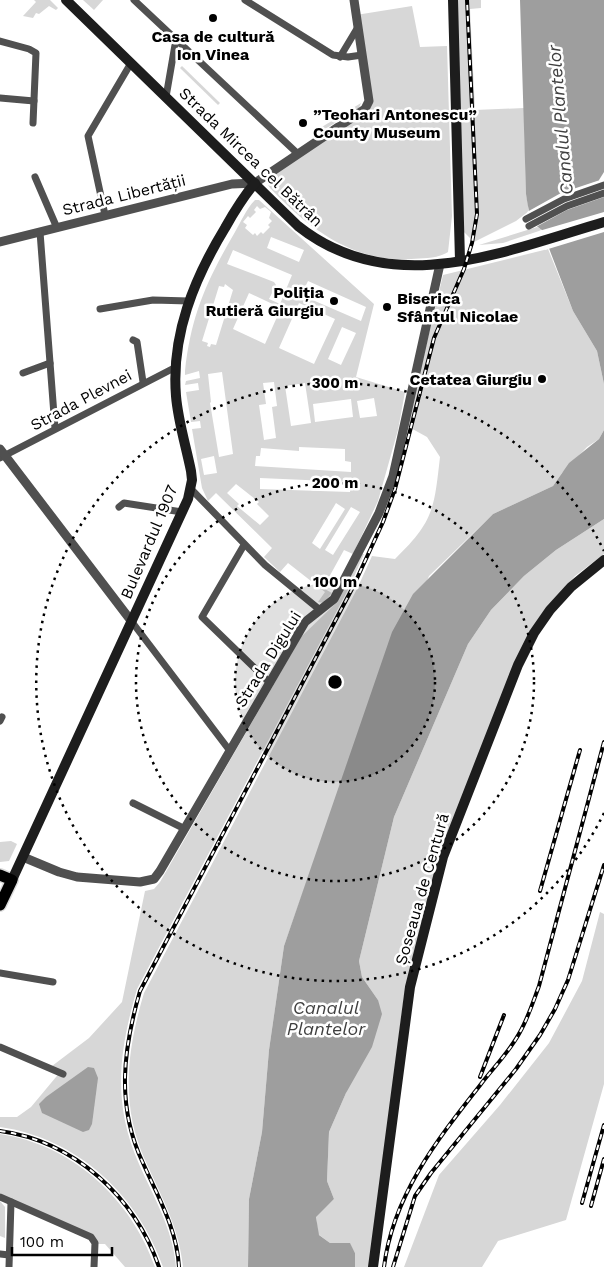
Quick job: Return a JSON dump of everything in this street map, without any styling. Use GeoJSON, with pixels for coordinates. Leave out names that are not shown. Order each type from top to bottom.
{"type":"FeatureCollection","features":[{"type":"Feature","properties":{"kind":"main road","name":"Strada Mircea cel Bătrân"},"geometry":{"type":"LineString","coordinates":[[66,0],[304,231],[320,243],[343,254],[389,265],[440,264],[496,253],[604,222]]}},
{"type":"Feature","properties":{"kind":"main road"},"geometry":{"type":"LineString","coordinates":[[452,0],[460,260]]}},
{"type":"Feature","properties":{"kind":"main road","name":"Bulevardul 1907"},"geometry":{"type":"LineString","coordinates":[[0,905],[132,622],[191,489],[191,470],[178,410],[176,367],[179,341],[189,301],[206,260],[239,204],[255,183]]}},
{"type":"Feature","properties":{"kind":"main road","name":"Șoseaua de Centură"},"geometry":{"type":"LineString","coordinates":[[373,1267],[410,987],[443,858],[518,665],[534,633],[550,610],[571,587],[604,560]]}},
{"type":"Feature","properties":{"kind":"main road"},"geometry":{"type":"LineString","coordinates":[[0,875],[12,880]]}},
{"type":"Feature","properties":{"kind":"street"},"geometry":{"type":"LineString","coordinates":[[134,0],[297,153]]}},
{"type":"Feature","properties":{"kind":"street"},"geometry":{"type":"LineString","coordinates":[[255,183],[368,105],[354,0]]}},
{"type":"Feature","properties":{"kind":"street"},"geometry":{"type":"LineString","coordinates":[[247,1],[325,52],[340,57],[362,55]]}},
{"type":"Feature","properties":{"kind":"street"},"geometry":{"type":"LineString","coordinates":[[340,57],[358,27]]}},
{"type":"Feature","properties":{"kind":"street"},"geometry":{"type":"LineString","coordinates":[[166,97],[176,39]]}},
{"type":"Feature","properties":{"kind":"street"},"geometry":{"type":"LineString","coordinates":[[0,41],[29,49],[36,54],[33,123]]}},
{"type":"Feature","properties":{"kind":"street"},"geometry":{"type":"LineString","coordinates":[[105,216],[88,136],[131,63]]}},
{"type":"Feature","properties":{"kind":"street"},"geometry":{"type":"LineString","coordinates":[[0,98],[34,101]]}},
{"type":"Feature","properties":{"kind":"street"},"geometry":{"type":"LineString","coordinates":[[35,177],[57,228]]}},
{"type":"Feature","properties":{"kind":"street","name":"Strada Libertății"},"geometry":{"type":"LineString","coordinates":[[0,242],[232,184],[255,183]]}},
{"type":"Feature","properties":{"kind":"street"},"geometry":{"type":"LineString","coordinates":[[526,219],[564,199],[604,185]]}},
{"type":"Feature","properties":{"kind":"street"},"geometry":{"type":"LineString","coordinates":[[529,226],[567,206],[604,194]]}},
{"type":"Feature","properties":{"kind":"street"},"geometry":{"type":"LineString","coordinates":[[40,232],[55,428]]}},
{"type":"Feature","properties":{"kind":"street","name":"Strada Digului"},"geometry":{"type":"LineString","coordinates":[[23,857],[59,872],[77,877],[148,881],[154,879],[160,871],[305,622],[334,599],[364,545],[393,476],[440,264]]}},
{"type":"Feature","properties":{"kind":"street"},"geometry":{"type":"LineString","coordinates":[[100,309],[159,299],[189,301]]}},
{"type":"Feature","properties":{"kind":"street"},"geometry":{"type":"LineString","coordinates":[[133,340],[137,342],[143,382]]}},
{"type":"Feature","properties":{"kind":"street"},"geometry":{"type":"LineString","coordinates":[[23,373],[50,363]]}},
{"type":"Feature","properties":{"kind":"street","name":"Strada Plevnei"},"geometry":{"type":"LineString","coordinates":[[2,455],[143,382],[176,367]]}},
{"type":"Feature","properties":{"kind":"street"},"geometry":{"type":"LineString","coordinates":[[2,455],[230,751]]}},
{"type":"Feature","properties":{"kind":"street"},"geometry":{"type":"LineString","coordinates":[[191,489],[244,545],[277,576],[320,610]]}},
{"type":"Feature","properties":{"kind":"street"},"geometry":{"type":"LineString","coordinates":[[119,507],[122,504],[140,505],[182,512]]}},
{"type":"Feature","properties":{"kind":"street"},"geometry":{"type":"LineString","coordinates":[[244,545],[202,617],[270,683]]}},
{"type":"Feature","properties":{"kind":"street"},"geometry":{"type":"LineString","coordinates":[[133,802],[185,829]]}},
{"type":"Feature","properties":{"kind":"street"},"geometry":{"type":"LineString","coordinates":[[0,973],[53,982]]}},
{"type":"Feature","properties":{"kind":"street"},"geometry":{"type":"LineString","coordinates":[[0,1047],[63,1074]]}},
{"type":"Feature","properties":{"kind":"street"},"geometry":{"type":"LineString","coordinates":[[0,1197],[91,1237],[95,1243],[94,1267]]}},
{"type":"Feature","properties":{"kind":"street"},"geometry":{"type":"LineString","coordinates":[[9,1267],[10,1202]]}},
{"type":"Feature","properties":{"kind":"street"},"geometry":{"type":"LineString","coordinates":[[0,1254],[9,1254]]}},
{"type":"Feature","properties":{"kind":"shaded area"},"geometry":{"type":"Polygon","coordinates":[[[34,0],[50,0],[58,8],[56,10],[49,6],[39,14],[36,13],[33,18],[23,16],[36,2],[34,0]]]}},
{"type":"Feature","properties":{"kind":"shaded area"},"geometry":{"type":"Polygon","coordinates":[[[83,0],[103,0],[94,10],[83,0]]]}},
{"type":"Feature","properties":{"kind":"shaded area"},"geometry":{"type":"Polygon","coordinates":[[[456,0],[481,0],[481,8],[470,9],[475,110],[524,108],[526,194],[529,211],[516,221],[474,242],[463,231],[456,0]]]}},
{"type":"Feature","properties":{"kind":"shaded area"},"geometry":{"type":"Polygon","coordinates":[[[412,6],[420,47],[447,46],[452,216],[448,252],[430,258],[390,259],[351,249],[317,229],[285,203],[270,188],[264,177],[368,105],[356,15],[412,6]]]}},
{"type":"Feature","properties":{"kind":"shaded area"},"geometry":{"type":"Polygon","coordinates":[[[182,66],[220,103],[218,105],[180,68],[182,66]]]}},
{"type":"Feature","properties":{"kind":"shaded area"},"geometry":{"type":"Polygon","coordinates":[[[361,103],[359,108],[314,136],[312,133],[361,103]]]}},
{"type":"Feature","properties":{"kind":"shaded area"},"geometry":{"type":"Polygon","coordinates":[[[255,200],[259,200],[374,304],[356,377],[405,392],[398,430],[378,501],[353,554],[344,550],[323,588],[332,593],[323,603],[318,602],[325,592],[288,563],[280,572],[264,557],[272,548],[216,493],[208,501],[202,488],[192,429],[201,428],[200,421],[191,422],[186,392],[199,390],[198,383],[185,385],[186,381],[200,378],[199,371],[185,375],[191,332],[208,282],[246,211],[255,200]],[[257,206],[254,210],[256,212],[250,218],[248,216],[243,222],[247,225],[245,228],[257,236],[261,232],[263,234],[270,227],[268,225],[272,221],[269,218],[271,212],[265,207],[260,209],[257,206]],[[271,237],[267,248],[299,262],[304,250],[271,237]],[[233,250],[227,264],[274,282],[276,285],[269,299],[280,304],[292,275],[233,250]],[[308,281],[301,295],[361,321],[366,307],[308,281]],[[225,284],[224,287],[219,286],[202,341],[208,343],[207,346],[210,347],[211,344],[216,345],[233,290],[225,284]],[[249,293],[233,329],[265,344],[281,308],[249,293]],[[299,303],[279,348],[314,364],[335,319],[299,303]],[[342,327],[328,359],[341,365],[356,333],[342,327]],[[222,372],[208,374],[210,403],[219,457],[233,454],[222,372]],[[274,382],[263,383],[266,404],[259,405],[264,440],[276,438],[272,407],[277,406],[274,382]],[[305,383],[285,386],[291,426],[311,423],[305,383]],[[374,398],[357,401],[360,418],[377,416],[374,398]],[[351,399],[313,404],[315,422],[353,417],[351,399]],[[299,447],[299,451],[261,448],[260,456],[256,456],[255,466],[351,472],[351,462],[345,461],[345,449],[299,447]],[[214,456],[201,459],[204,475],[217,473],[214,456]],[[260,478],[260,489],[350,492],[351,482],[260,478]],[[236,484],[227,493],[239,504],[237,506],[260,525],[269,516],[257,504],[259,502],[236,484]],[[336,503],[312,543],[320,549],[345,509],[336,503]],[[351,507],[325,550],[333,555],[360,512],[351,507]]]}},
{"type":"Feature","properties":{"kind":"shaded area"},"geometry":{"type":"Polygon","coordinates":[[[537,227],[542,230],[503,243],[479,245],[537,227]]]}},
{"type":"Feature","properties":{"kind":"shaded area"},"geometry":{"type":"Polygon","coordinates":[[[548,249],[573,311],[597,351],[604,384],[604,430],[599,439],[587,447],[562,473],[553,486],[493,514],[429,576],[324,833],[284,946],[269,1050],[262,1132],[249,1199],[248,1267],[183,1267],[178,1238],[137,1139],[129,1098],[130,1056],[133,1035],[144,993],[357,589],[372,556],[395,559],[418,534],[430,513],[436,490],[440,457],[427,437],[407,426],[443,275],[548,249]]]}},
{"type":"Feature","properties":{"kind":"shaded area"},"geometry":{"type":"Polygon","coordinates":[[[604,519],[604,554],[575,576],[550,604],[464,793],[404,995],[370,1267],[355,1267],[355,1253],[350,1244],[330,1243],[318,1234],[316,1216],[334,1199],[327,1181],[329,1132],[346,1093],[378,1000],[362,977],[359,961],[394,817],[468,644],[491,610],[524,576],[556,550],[604,519]]]}},
{"type":"Feature","properties":{"kind":"shaded area"},"geometry":{"type":"Polygon","coordinates":[[[362,554],[364,554],[350,586],[137,989],[126,1034],[121,1077],[122,1098],[130,1142],[162,1214],[171,1240],[176,1267],[163,1267],[152,1241],[138,1216],[121,1194],[101,1174],[79,1157],[54,1143],[28,1133],[0,1127],[0,1117],[17,1117],[31,1107],[61,1071],[52,1066],[89,1038],[122,1002],[145,891],[154,889],[160,882],[301,637],[334,605],[362,554]]]}},
{"type":"Feature","properties":{"kind":"shaded area"},"geometry":{"type":"Polygon","coordinates":[[[11,841],[17,844],[9,861],[0,862],[0,842],[11,841]]]}},
{"type":"Feature","properties":{"kind":"shaded area"},"geometry":{"type":"Polygon","coordinates":[[[600,912],[604,914],[604,1084],[566,1220],[498,1241],[482,1267],[404,1267],[439,1175],[500,1105],[549,1043],[582,981],[600,912]]]}},
{"type":"Feature","properties":{"kind":"shaded area"},"geometry":{"type":"Polygon","coordinates":[[[0,1134],[27,1140],[52,1150],[75,1163],[96,1179],[115,1198],[131,1219],[155,1267],[125,1267],[105,1244],[97,1244],[0,1195],[0,1134]]]}},
{"type":"Feature","properties":{"kind":"shaded area"},"geometry":{"type":"Polygon","coordinates":[[[0,1201],[5,1207],[5,1238],[0,1236],[0,1201]]]}},
{"type":"Feature","properties":{"kind":"water","name":"Canalul Plantelor"},"geometry":{"type":"Polygon","coordinates":[[[520,0],[604,0],[604,172],[599,180],[604,195],[604,384],[597,351],[573,311],[542,230],[532,219],[529,209],[526,194],[520,0]]]}},
{"type":"Feature","properties":{"kind":"water","name":"Canalul Plantelor"},"geometry":{"type":"Polygon","coordinates":[[[604,430],[604,519],[556,550],[524,576],[491,610],[468,644],[394,817],[359,961],[362,977],[378,1000],[382,1014],[372,1047],[346,1093],[329,1132],[327,1181],[334,1199],[316,1217],[319,1235],[330,1243],[350,1243],[355,1253],[355,1267],[248,1267],[249,1199],[262,1132],[269,1050],[284,946],[392,632],[413,594],[493,514],[553,486],[569,463],[599,439],[604,430]]]}},
{"type":"Feature","properties":{"kind":"water"},"geometry":{"type":"Polygon","coordinates":[[[88,1067],[94,1068],[98,1078],[92,1124],[89,1130],[83,1132],[42,1113],[39,1104],[88,1067]]]}},
{"type":"Feature","properties":{"kind":"pier"},"geometry":{"type":"Polygon","coordinates":[[[603,179],[604,197],[567,210],[534,228],[527,212],[561,193],[603,179]]]}},
{"type":"Feature","properties":{"kind":"pier"},"geometry":{"type":"Polygon","coordinates":[[[604,212],[604,232],[545,250],[539,231],[604,212]]]}},
{"type":"Feature","properties":{"kind":"railway"},"geometry":{"type":"LineString","coordinates":[[179,1267],[171,1226],[134,1142],[129,1120],[125,1078],[126,1056],[134,1013],[140,991],[353,587],[383,522],[395,489],[434,338],[464,269],[472,243],[477,214],[467,0]]}},
{"type":"Feature","properties":{"kind":"railway"},"geometry":{"type":"LineString","coordinates":[[384,1267],[389,1241],[397,1216],[419,1170],[449,1126],[512,1046],[528,1016],[539,986],[604,742]]}},
{"type":"Feature","properties":{"kind":"railway"},"geometry":{"type":"LineString","coordinates":[[540,891],[580,750]]}},
{"type":"Feature","properties":{"kind":"railway"},"geometry":{"type":"LineString","coordinates":[[393,1267],[415,1196],[431,1173],[516,1069],[540,1035],[555,1009],[568,980],[604,865]]}},
{"type":"Feature","properties":{"kind":"railway"},"geometry":{"type":"LineString","coordinates":[[480,1077],[504,1015]]}},
{"type":"Feature","properties":{"kind":"railway"},"geometry":{"type":"LineString","coordinates":[[582,1203],[604,1125]]}},
{"type":"Feature","properties":{"kind":"railway"},"geometry":{"type":"LineString","coordinates":[[0,1131],[27,1137],[53,1147],[76,1160],[98,1176],[118,1196],[134,1218],[148,1241],[159,1267]]}},
{"type":"Feature","properties":{"kind":"railway"},"geometry":{"type":"LineString","coordinates":[[591,1206],[604,1159]]}},
{"type":"Feature","properties":{"kind":"place","name":"Casa de cultură Ion Vinea"},"geometry":{"type":"Point","coordinates":[213,18]}},
{"type":"Feature","properties":{"kind":"place","name":"”Teohari Antonescu” County Museum"},"geometry":{"type":"Point","coordinates":[303,123]}},
{"type":"Feature","properties":{"kind":"place","name":"Poliția Rutieră Giurgiu"},"geometry":{"type":"Point","coordinates":[334,301]}},
{"type":"Feature","properties":{"kind":"place","name":"Biserica Sfântul Nicolae"},"geometry":{"type":"Point","coordinates":[387,307]}},
{"type":"Feature","properties":{"kind":"place","name":"Cetatea Giurgiu"},"geometry":{"type":"Point","coordinates":[542,379]}}]}
